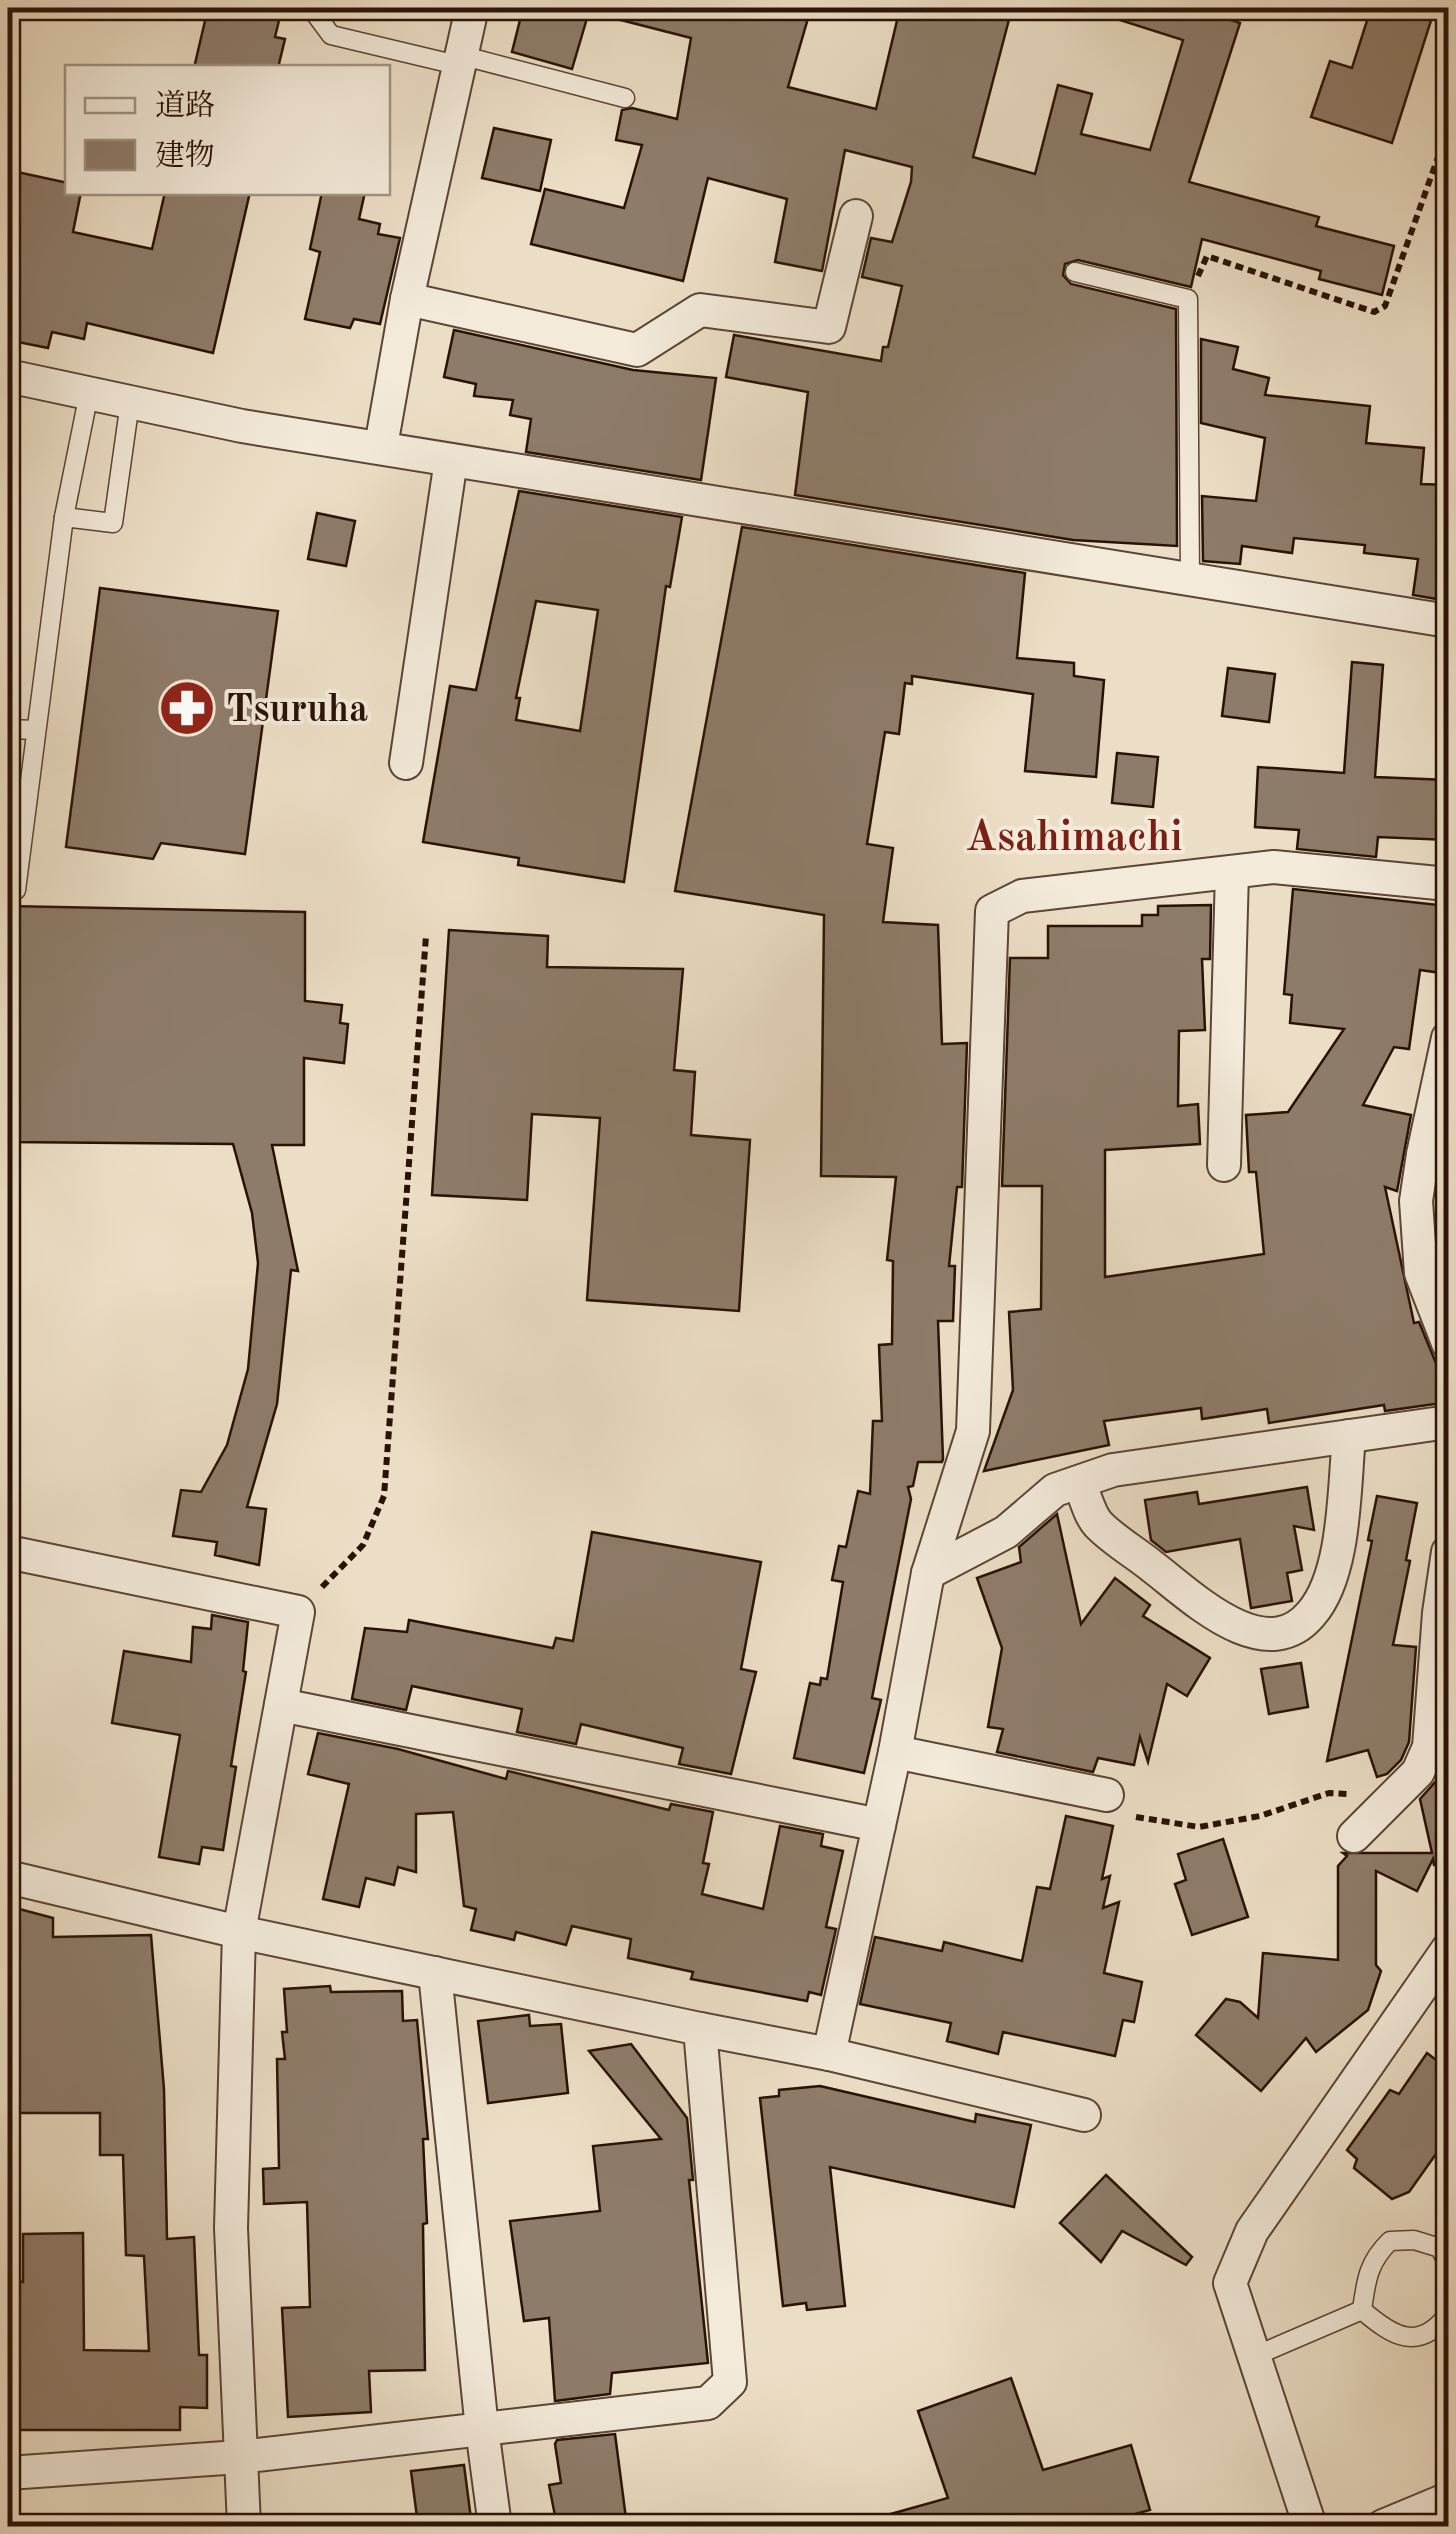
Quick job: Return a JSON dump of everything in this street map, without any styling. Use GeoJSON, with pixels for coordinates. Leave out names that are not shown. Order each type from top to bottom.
{"type":"FeatureCollection","features":[{"type":"Feature","properties":{"kind":"street"},"geometry":{"type":"LineString","coordinates":[[381,446],[407,298],[472,8]]}},
{"type":"Feature","properties":{"kind":"street"},"geometry":{"type":"LineString","coordinates":[[407,298],[638,350],[700,310],[830,327],[856,216]]}},
{"type":"Feature","properties":{"kind":"street"},"geometry":{"type":"LineString","coordinates":[[8,376],[242,426],[1448,621]]}},
{"type":"Feature","properties":{"kind":"street"},"geometry":{"type":"LineString","coordinates":[[406,762],[451,460]]}},
{"type":"Feature","properties":{"kind":"street"},"geometry":{"type":"LineString","coordinates":[[829,2054],[895,1752],[928,1573],[973,1430],[992,910],[1022,896],[1274,867],[1448,884]]}},
{"type":"Feature","properties":{"kind":"street"},"geometry":{"type":"LineString","coordinates":[[1224,1165],[1232,872]]}},
{"type":"Feature","properties":{"kind":"street"},"geometry":{"type":"LineString","coordinates":[[1448,1038],[1436,1156],[1416,1201],[1421,1273],[1448,1343]]}},
{"type":"Feature","properties":{"kind":"street"},"geometry":{"type":"LineString","coordinates":[[928,1573],[1006,1532],[1055,1490],[1113,1470],[1448,1422]]}},
{"type":"Feature","properties":{"kind":"street"},"geometry":{"type":"LineString","coordinates":[[1079,1482],[1097,1523],[1219,1619],[1251,1632],[1276,1633],[1298,1626],[1312,1613],[1331,1581],[1349,1436]]}},
{"type":"Feature","properties":{"kind":"street"},"geometry":{"type":"LineString","coordinates":[[8,1552],[298,1612],[238,1932],[231,2228],[244,2526]]}},
{"type":"Feature","properties":{"kind":"street"},"geometry":{"type":"LineString","coordinates":[[1354,1836],[1418,1772],[1429,1747],[1439,1613],[1448,1552]]}},
{"type":"Feature","properties":{"kind":"street"},"geometry":{"type":"LineString","coordinates":[[281,1704],[878,1825]]}},
{"type":"Feature","properties":{"kind":"street"},"geometry":{"type":"LineString","coordinates":[[895,1752],[1107,1794]]}},
{"type":"Feature","properties":{"kind":"street"},"geometry":{"type":"LineString","coordinates":[[8,1876],[238,1932],[829,2054],[1084,2115]]}},
{"type":"Feature","properties":{"kind":"street"},"geometry":{"type":"LineString","coordinates":[[1310,2526],[1230,2282],[1252,2231],[1448,1949]]}},
{"type":"Feature","properties":{"kind":"street"},"geometry":{"type":"LineString","coordinates":[[435,1973],[495,2526]]}},
{"type":"Feature","properties":{"kind":"street"},"geometry":{"type":"LineString","coordinates":[[8,2473],[239,2457],[708,2403],[730,2382],[700,2029]]}},
{"type":"Feature","properties":{"kind":"street"},"geometry":{"type":"LineString","coordinates":[[1383,2526],[1448,2499]]}},
{"type":"Feature","properties":{"kind":"lane"},"geometry":{"type":"LineString","coordinates":[[311,8],[331,34],[625,98]]}},
{"type":"Feature","properties":{"kind":"lane"},"geometry":{"type":"LineString","coordinates":[[1075,272],[1188,299],[1190,578]]}},
{"type":"Feature","properties":{"kind":"lane"},"geometry":{"type":"LineString","coordinates":[[8,890],[16,890],[64,517],[89,393]]}},
{"type":"Feature","properties":{"kind":"lane"},"geometry":{"type":"LineString","coordinates":[[64,517],[113,523],[130,402]]}},
{"type":"Feature","properties":{"kind":"lane"},"geometry":{"type":"LineString","coordinates":[[8,729],[36,730]]}},
{"type":"Feature","properties":{"kind":"lane"},"geometry":{"type":"LineString","coordinates":[[1362,2310],[1368,2270],[1374,2256],[1390,2242],[1414,2240],[1440,2248],[1448,2264]]}},
{"type":"Feature","properties":{"kind":"lane"},"geometry":{"type":"LineString","coordinates":[[1255,2356],[1362,2310]]}},
{"type":"Feature","properties":{"kind":"lane"},"geometry":{"type":"LineString","coordinates":[[1362,2310],[1388,2332],[1416,2337],[1439,2326],[1448,2314]]}},
{"type":"Feature","properties":{"kind":"path"},"geometry":{"type":"LineString","coordinates":[[1188,299],[1207,256],[1374,312],[1385,306],[1448,129]]}},
{"type":"Feature","properties":{"kind":"path"},"geometry":{"type":"LineString","coordinates":[[298,1612],[363,1545],[384,1496],[426,936]]}},
{"type":"Feature","properties":{"kind":"path"},"geometry":{"type":"LineString","coordinates":[[1107,1794],[1129,1816],[1199,1827],[1260,1816],[1329,1792],[1394,1797]]}},
{"type":"Feature","properties":{"kind":"building"},"geometry":{"type":"Polygon","coordinates":[[[208,8],[282,8],[275,37],[285,39],[279,65],[195,65],[208,8]]]}},
{"type":"Feature","properties":{"kind":"building"},"geometry":{"type":"Polygon","coordinates":[[[523,8],[590,8],[572,69],[512,52],[523,8]]]}},
{"type":"Feature","properties":{"kind":"building"},"geometry":{"type":"Polygon","coordinates":[[[619,8],[811,8],[788,87],[876,109],[900,8],[1012,8],[973,157],[1035,174],[1058,85],[1092,94],[1081,134],[1150,150],[1183,40],[1104,15],[1106,8],[1196,8],[1240,23],[1189,182],[1319,217],[1316,226],[1394,246],[1382,295],[1319,279],[1321,271],[1202,239],[1191,287],[1078,260],[1065,264],[1063,275],[1071,284],[1176,309],[1177,546],[1073,540],[795,495],[808,392],[726,377],[734,335],[881,361],[902,286],[862,277],[871,238],[892,242],[912,167],[845,150],[822,271],[775,262],[787,199],[708,178],[683,281],[531,244],[545,189],[624,208],[642,145],[616,140],[622,110],[632,108],[677,119],[691,38],[617,19],[619,8]]]}},
{"type":"Feature","properties":{"kind":"building"},"geometry":{"type":"Polygon","coordinates":[[[1371,8],[1435,8],[1392,143],[1311,117],[1330,61],[1352,68],[1371,8]]]}},
{"type":"Feature","properties":{"kind":"building"},"geometry":{"type":"Polygon","coordinates":[[[494,128],[551,140],[540,191],[482,178],[494,128]]]}},
{"type":"Feature","properties":{"kind":"building"},"geometry":{"type":"Polygon","coordinates":[[[8,170],[65,182],[65,195],[80,195],[73,232],[152,249],[164,195],[249,195],[213,353],[87,323],[84,339],[52,332],[48,348],[8,340],[8,170]]]}},
{"type":"Feature","properties":{"kind":"building"},"geometry":{"type":"Polygon","coordinates":[[[321,195],[364,195],[359,219],[380,224],[378,234],[400,238],[380,324],[354,319],[350,328],[305,319],[320,252],[310,249],[321,195]]]}},
{"type":"Feature","properties":{"kind":"building"},"geometry":{"type":"Polygon","coordinates":[[[454,330],[633,370],[716,378],[701,480],[526,452],[531,419],[510,415],[513,400],[474,396],[476,384],[444,377],[454,330]]]}},
{"type":"Feature","properties":{"kind":"building"},"geometry":{"type":"Polygon","coordinates":[[[1201,339],[1238,347],[1233,369],[1269,378],[1265,395],[1370,406],[1366,443],[1424,448],[1421,484],[1448,485],[1448,601],[1413,595],[1418,559],[1364,553],[1365,545],[1294,538],[1292,553],[1242,546],[1240,564],[1203,561],[1202,496],[1256,501],[1265,438],[1201,423],[1201,339]]]}},
{"type":"Feature","properties":{"kind":"building"},"geometry":{"type":"Polygon","coordinates":[[[519,491],[682,517],[670,587],[666,586],[624,882],[518,865],[519,858],[423,842],[450,686],[476,690],[519,491]],[[536,601],[516,698],[520,698],[516,720],[580,731],[598,610],[536,601]]]}},
{"type":"Feature","properties":{"kind":"building"},"geometry":{"type":"Polygon","coordinates":[[[317,513],[355,521],[346,566],[308,559],[317,513]]]}},
{"type":"Feature","properties":{"kind":"building"},"geometry":{"type":"Polygon","coordinates":[[[742,527],[1025,573],[1017,658],[1074,663],[1074,676],[1104,680],[1096,777],[1025,771],[1033,694],[912,676],[912,684],[905,683],[899,734],[885,732],[867,844],[893,848],[883,922],[938,925],[942,1044],[967,1043],[962,1187],[957,1187],[949,1266],[955,1266],[953,1321],[938,1321],[943,1459],[918,1462],[913,1486],[908,1487],[911,1499],[872,1698],[881,1700],[864,1773],[794,1758],[810,1683],[820,1685],[821,1678],[827,1679],[843,1582],[832,1580],[839,1546],[846,1547],[858,1491],[870,1494],[873,1421],[882,1421],[879,1345],[892,1344],[893,1261],[887,1260],[896,1177],[821,1176],[824,915],[675,891],[742,527]]]}},
{"type":"Feature","properties":{"kind":"building"},"geometry":{"type":"Polygon","coordinates":[[[100,588],[278,611],[245,854],[161,843],[153,859],[66,847],[100,588]]]}},
{"type":"Feature","properties":{"kind":"building"},"geometry":{"type":"Polygon","coordinates":[[[1352,662],[1383,665],[1375,777],[1448,780],[1448,840],[1378,837],[1376,857],[1297,849],[1299,830],[1255,827],[1258,767],[1344,773],[1352,662]]]}},
{"type":"Feature","properties":{"kind":"building"},"geometry":{"type":"Polygon","coordinates":[[[1228,668],[1275,674],[1269,722],[1222,716],[1228,668]]]}},
{"type":"Feature","properties":{"kind":"building"},"geometry":{"type":"Polygon","coordinates":[[[1117,753],[1158,757],[1153,807],[1112,803],[1117,753]]]}},
{"type":"Feature","properties":{"kind":"building"},"geometry":{"type":"Polygon","coordinates":[[[1293,889],[1448,906],[1448,974],[1420,970],[1409,1049],[1394,1047],[1363,1105],[1411,1115],[1397,1191],[1385,1187],[1414,1323],[1419,1322],[1445,1385],[1442,1403],[1385,1411],[1384,1405],[1269,1423],[1267,1409],[1202,1419],[1201,1408],[1104,1421],[1109,1445],[984,1471],[1013,1390],[1009,1312],[1041,1309],[1042,1186],[1002,1186],[1010,958],[1048,958],[1048,926],[1142,926],[1142,915],[1158,915],[1158,906],[1211,905],[1210,959],[1202,959],[1205,1030],[1179,1031],[1178,1106],[1198,1104],[1200,1144],[1105,1150],[1105,1277],[1264,1254],[1256,1172],[1249,1172],[1246,1115],[1288,1112],[1344,1029],[1290,1023],[1292,995],[1284,994],[1293,889]]]}},
{"type":"Feature","properties":{"kind":"building"},"geometry":{"type":"Polygon","coordinates":[[[8,906],[305,912],[305,1001],[342,1005],[340,1023],[348,1024],[344,1063],[304,1058],[304,1145],[272,1145],[298,1271],[291,1270],[277,1404],[247,1507],[266,1509],[259,1565],[215,1555],[217,1542],[173,1536],[181,1490],[201,1492],[227,1445],[248,1369],[258,1263],[252,1213],[233,1144],[8,1142],[8,906]]]}},
{"type":"Feature","properties":{"kind":"building"},"geometry":{"type":"Polygon","coordinates":[[[449,930],[548,936],[547,967],[683,969],[674,1070],[695,1072],[691,1135],[750,1140],[739,1311],[587,1300],[600,1118],[532,1114],[527,1200],[432,1195],[449,930]]]}},
{"type":"Feature","properties":{"kind":"building"},"geometry":{"type":"Polygon","coordinates":[[[1307,1487],[1314,1530],[1294,1526],[1302,1570],[1287,1573],[1292,1601],[1251,1608],[1240,1539],[1166,1552],[1151,1540],[1145,1500],[1197,1492],[1199,1504],[1307,1487]]]}},
{"type":"Feature","properties":{"kind":"building"},"geometry":{"type":"Polygon","coordinates":[[[1377,1496],[1417,1503],[1393,1645],[1416,1647],[1409,1742],[1401,1760],[1387,1774],[1377,1777],[1368,1750],[1327,1761],[1372,1541],[1368,1540],[1377,1496]]]}},
{"type":"Feature","properties":{"kind":"building"},"geometry":{"type":"Polygon","coordinates":[[[1057,1514],[1081,1624],[1115,1578],[1150,1605],[1143,1616],[1210,1658],[1187,1696],[1167,1684],[1148,1762],[1140,1737],[1134,1765],[1098,1758],[1093,1772],[997,1752],[1003,1729],[988,1727],[1002,1648],[977,1578],[1021,1562],[1019,1547],[1057,1514]]]}},
{"type":"Feature","properties":{"kind":"building"},"geometry":{"type":"Polygon","coordinates":[[[592,1532],[761,1562],[741,1669],[756,1672],[731,1774],[679,1764],[683,1748],[581,1724],[576,1744],[517,1732],[522,1709],[412,1686],[406,1710],[352,1699],[365,1628],[407,1632],[409,1620],[553,1648],[556,1638],[573,1641],[592,1532]]]}},
{"type":"Feature","properties":{"kind":"building"},"geometry":{"type":"Polygon","coordinates":[[[212,1615],[248,1622],[243,1671],[246,1672],[223,1850],[202,1847],[199,1864],[159,1857],[180,1735],[112,1723],[124,1651],[191,1662],[193,1627],[211,1629],[212,1615]]]}},
{"type":"Feature","properties":{"kind":"building"},"geometry":{"type":"Polygon","coordinates":[[[1301,1663],[1308,1707],[1269,1714],[1261,1669],[1301,1663]]]}},
{"type":"Feature","properties":{"kind":"building"},"geometry":{"type":"Polygon","coordinates":[[[318,1733],[398,1749],[506,1779],[508,1771],[669,1810],[671,1804],[713,1812],[703,1863],[709,1864],[702,1894],[763,1909],[780,1826],[823,1834],[821,1846],[843,1851],[826,1927],[836,1929],[821,1995],[809,1992],[807,2001],[691,1979],[693,1972],[628,1958],[631,1939],[572,1926],[566,1945],[516,1932],[514,1940],[471,1930],[476,1909],[464,1906],[453,1812],[416,1814],[416,1872],[398,1867],[394,1885],[366,1878],[359,1907],[323,1899],[349,1784],[308,1774],[318,1733]]]}},
{"type":"Feature","properties":{"kind":"building"},"geometry":{"type":"Polygon","coordinates":[[[1448,1750],[1448,1864],[1434,1865],[1433,1859],[1417,1891],[1376,1871],[1376,1965],[1381,1971],[1368,2010],[1316,2052],[1306,2038],[1261,2091],[1196,2035],[1226,1999],[1240,2002],[1258,2018],[1263,1953],[1338,1960],[1338,1866],[1347,1856],[1343,1853],[1432,1853],[1420,1799],[1436,1781],[1448,1750]]]}},
{"type":"Feature","properties":{"kind":"building"},"geometry":{"type":"Polygon","coordinates":[[[1066,1816],[1113,1826],[1102,1879],[1110,1876],[1103,1908],[1119,1902],[1104,1973],[1142,1982],[1134,2022],[1123,2020],[1115,2056],[1003,2032],[998,2054],[947,2041],[951,2023],[860,2004],[875,1937],[942,1951],[944,1942],[1022,1961],[1037,1887],[1050,1889],[1066,1816]]]}},
{"type":"Feature","properties":{"kind":"building"},"geometry":{"type":"Polygon","coordinates":[[[1223,1839],[1248,1917],[1192,1935],[1175,1884],[1186,1880],[1178,1854],[1223,1839]]]}},
{"type":"Feature","properties":{"kind":"building"},"geometry":{"type":"Polygon","coordinates":[[[8,1906],[53,1918],[53,1937],[151,1935],[164,2089],[167,2239],[194,2237],[199,2355],[207,2355],[207,2408],[180,2407],[180,2430],[8,2430],[8,2395],[15,2395],[17,2281],[23,2282],[23,2234],[83,2233],[84,2350],[149,2351],[144,2256],[126,2255],[123,2155],[100,2155],[100,2113],[8,2113],[8,1906]]]}},
{"type":"Feature","properties":{"kind":"building"},"geometry":{"type":"Polygon","coordinates":[[[330,1986],[331,1992],[402,1991],[403,2021],[417,2020],[428,2139],[423,2139],[427,2223],[423,2224],[425,2370],[369,2371],[371,2412],[288,2417],[282,2308],[310,2307],[307,2202],[264,2204],[263,2169],[279,2168],[277,2059],[285,2059],[284,1989],[330,1986]]]}},
{"type":"Feature","properties":{"kind":"building"},"geometry":{"type":"Polygon","coordinates":[[[529,2015],[530,2026],[561,2024],[568,2093],[488,2103],[478,2021],[529,2015]]]}},
{"type":"Feature","properties":{"kind":"building"},"geometry":{"type":"Polygon","coordinates":[[[631,2044],[687,2118],[693,2180],[689,2180],[708,2363],[612,2373],[610,2394],[555,2401],[549,2318],[524,2321],[510,2221],[600,2211],[593,2146],[661,2139],[589,2051],[631,2044]]]}},
{"type":"Feature","properties":{"kind":"building"},"geometry":{"type":"Polygon","coordinates":[[[1427,2053],[1448,2069],[1448,2137],[1409,2192],[1392,2199],[1354,2168],[1357,2159],[1347,2150],[1390,2090],[1399,2094],[1427,2053]]]}},
{"type":"Feature","properties":{"kind":"building"},"geometry":{"type":"Polygon","coordinates":[[[820,2086],[975,2122],[976,2114],[1031,2125],[1014,2207],[830,2167],[845,2306],[807,2310],[806,2303],[783,2306],[760,2098],[779,2096],[779,2090],[820,2086]]]}},
{"type":"Feature","properties":{"kind":"building"},"geometry":{"type":"Polygon","coordinates":[[[1106,2175],[1192,2257],[1186,2265],[1122,2231],[1101,2262],[1060,2223],[1106,2175]]]}},
{"type":"Feature","properties":{"kind":"building"},"geometry":{"type":"Polygon","coordinates":[[[1011,2378],[1043,2470],[1131,2445],[1150,2510],[1092,2526],[881,2526],[880,2517],[948,2498],[918,2411],[1011,2378]]]}},
{"type":"Feature","properties":{"kind":"building"},"geometry":{"type":"Polygon","coordinates":[[[615,2434],[627,2526],[557,2526],[549,2485],[561,2483],[557,2440],[615,2434]]]}},
{"type":"Feature","properties":{"kind":"building"},"geometry":{"type":"Polygon","coordinates":[[[464,2465],[471,2519],[418,2525],[411,2471],[464,2465]]]}},
{"type":"Feature","properties":{"kind":"place","name":"Tsuruha"},"geometry":{"type":"Point","coordinates":[187,708]}},
{"type":"Feature","properties":{"kind":"district","name":"Asahimachi"},"geometry":{"type":"Point","coordinates":[1074,835]}}]}
